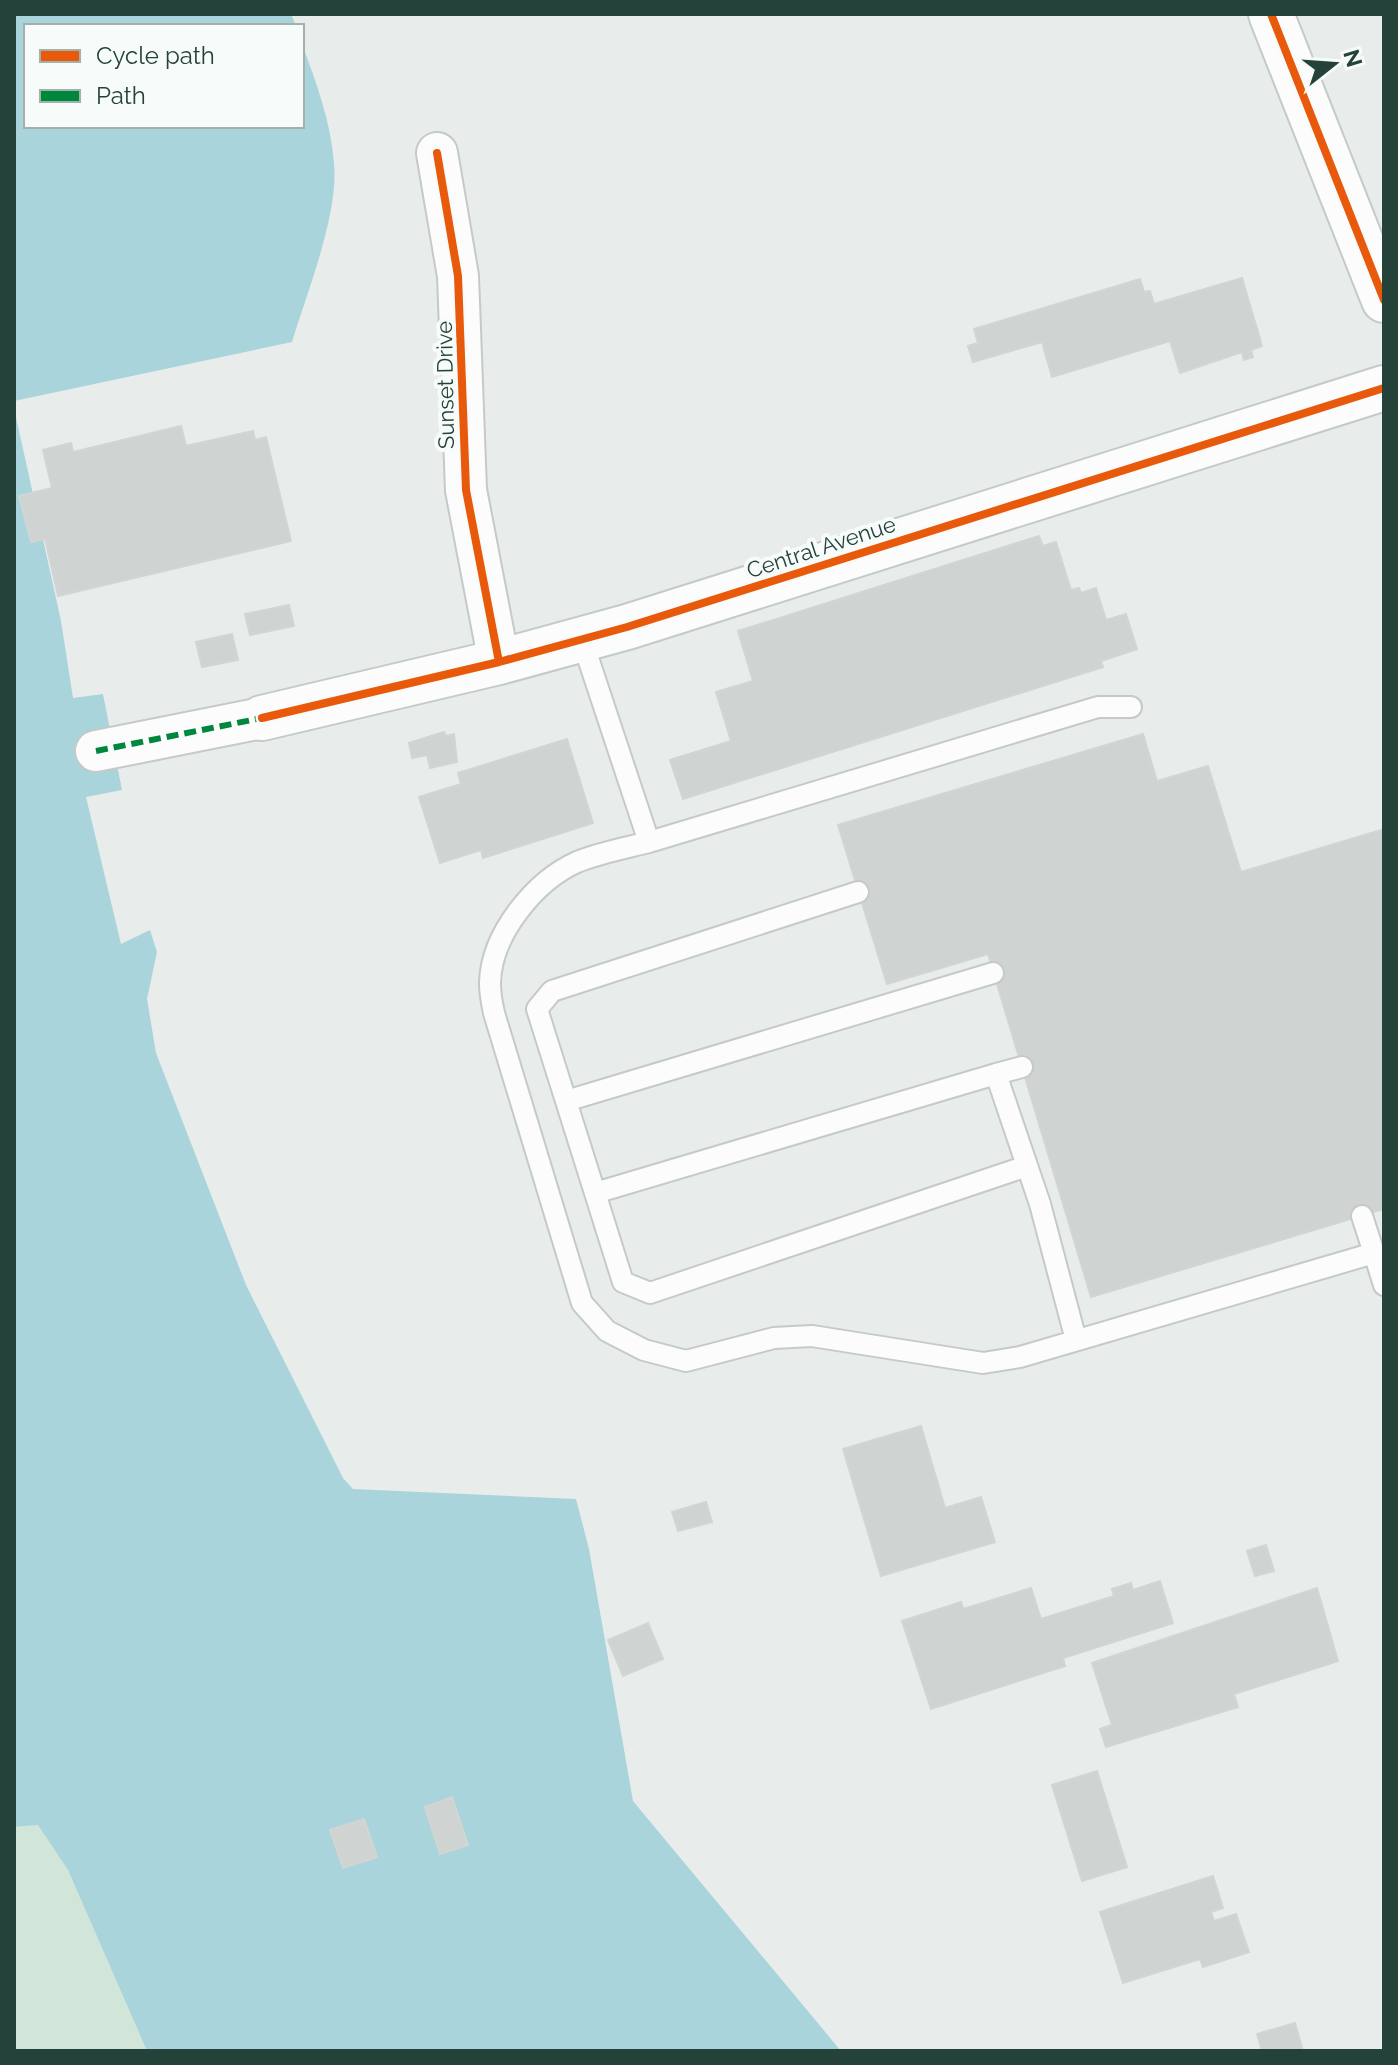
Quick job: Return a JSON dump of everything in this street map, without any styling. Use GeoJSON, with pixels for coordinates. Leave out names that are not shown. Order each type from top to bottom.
{"type":"FeatureCollection","features":[{"type":"Feature","properties":{"kind":"street"},"geometry":{"type":"LineString","coordinates":[[1271,14],[1384,300]]}},
{"type":"Feature","properties":{"kind":"street","name":"Sunset Drive"},"geometry":{"type":"LineString","coordinates":[[437,153],[459,290],[466,490],[499,662]]}},
{"type":"Feature","properties":{"kind":"street","name":"Central Avenue"},"geometry":{"type":"LineString","coordinates":[[96,751],[262,718],[582,640],[1384,388]]}},
{"type":"Feature","properties":{"kind":"lane"},"geometry":{"type":"LineString","coordinates":[[582,640],[649,842]]}},
{"type":"Feature","properties":{"kind":"lane"},"geometry":{"type":"LineString","coordinates":[[1131,707],[1098,707],[579,861],[553,875],[525,900],[510,925],[490,981],[494,1013],[582,1303],[607,1331],[644,1350],[686,1361],[774,1338],[812,1336],[983,1363],[1076,1340],[1374,1253]]}},
{"type":"Feature","properties":{"kind":"lane"},"geometry":{"type":"LineString","coordinates":[[858,892],[552,991],[537,1009],[623,1282],[650,1293],[1027,1166]]}},
{"type":"Feature","properties":{"kind":"lane"},"geometry":{"type":"LineString","coordinates":[[566,1101],[993,973]]}},
{"type":"Feature","properties":{"kind":"lane"},"geometry":{"type":"LineString","coordinates":[[595,1193],[1022,1067]]}},
{"type":"Feature","properties":{"kind":"lane"},"geometry":{"type":"LineString","coordinates":[[996,1074],[1027,1166],[1076,1340]]}},
{"type":"Feature","properties":{"kind":"lane"},"geometry":{"type":"LineString","coordinates":[[1362,1216],[1384,1285]]}},
{"type":"Feature","properties":{"kind":"green space"},"geometry":{"type":"Polygon","coordinates":[[[38,1825],[68,1870],[147,2051],[14,2051],[14,1827],[38,1825]]]}},
{"type":"Feature","properties":{"kind":"water"},"geometry":{"type":"Polygon","coordinates":[[[14,14],[291,14],[295,24],[24,24],[24,128],[304,128],[304,50],[326,117],[334,163],[334,183],[327,229],[292,342],[14,401],[14,14]]]}},
{"type":"Feature","properties":{"kind":"water"},"geometry":{"type":"Polygon","coordinates":[[[14,408],[61,621],[73,698],[103,694],[122,790],[86,797],[121,944],[150,930],[157,952],[147,999],[156,1053],[246,1285],[343,1478],[353,1489],[576,1499],[589,1549],[633,1801],[841,2051],[147,2051],[68,1870],[38,1825],[14,1827],[14,408]]]}},
{"type":"Feature","properties":{"kind":"building"},"geometry":{"type":"Polygon","coordinates":[[[1242,278],[1262,346],[1251,350],[1253,357],[1244,360],[1242,352],[1180,373],[1170,341],[1052,377],[1042,342],[973,362],[968,346],[978,343],[974,329],[1140,279],[1144,292],[1150,291],[1154,304],[1242,278]]]}},
{"type":"Feature","properties":{"kind":"building"},"geometry":{"type":"Polygon","coordinates":[[[181,426],[186,446],[253,431],[255,440],[266,437],[291,541],[58,596],[45,539],[31,542],[19,496],[52,488],[43,450],[71,443],[73,452],[181,426]]]}},
{"type":"Feature","properties":{"kind":"building"},"geometry":{"type":"Polygon","coordinates":[[[1039,536],[1043,546],[1056,542],[1071,590],[1079,588],[1081,593],[1096,588],[1106,620],[1126,614],[1137,649],[1101,661],[1103,667],[683,799],[670,760],[731,741],[716,692],[753,681],[738,631],[1039,536]]]}},
{"type":"Feature","properties":{"kind":"building"},"geometry":{"type":"Polygon","coordinates":[[[289,605],[294,626],[250,635],[245,614],[289,605]]]}},
{"type":"Feature","properties":{"kind":"building"},"geometry":{"type":"Polygon","coordinates":[[[232,634],[238,660],[202,667],[196,642],[232,634]]]}},
{"type":"Feature","properties":{"kind":"building"},"geometry":{"type":"Polygon","coordinates":[[[444,732],[446,736],[454,734],[457,762],[430,768],[427,755],[412,758],[409,743],[444,732]]]}},
{"type":"Feature","properties":{"kind":"building"},"geometry":{"type":"Polygon","coordinates":[[[1143,734],[1157,781],[1208,766],[1241,872],[1384,829],[1384,1209],[1091,1297],[988,954],[887,984],[838,825],[1143,734]]]}},
{"type":"Feature","properties":{"kind":"building"},"geometry":{"type":"Polygon","coordinates":[[[567,739],[593,823],[483,858],[481,850],[440,863],[419,797],[461,784],[458,773],[567,739]]]}},
{"type":"Feature","properties":{"kind":"building"},"geometry":{"type":"Polygon","coordinates":[[[921,1426],[945,1508],[981,1497],[995,1542],[881,1576],[843,1449],[921,1426]]]}},
{"type":"Feature","properties":{"kind":"building"},"geometry":{"type":"Polygon","coordinates":[[[706,1502],[712,1522],[678,1531],[672,1512],[706,1502]]]}},
{"type":"Feature","properties":{"kind":"building"},"geometry":{"type":"Polygon","coordinates":[[[1266,1545],[1274,1571],[1255,1576],[1247,1551],[1266,1545]]]}},
{"type":"Feature","properties":{"kind":"building"},"geometry":{"type":"Polygon","coordinates":[[[1160,1581],[1173,1623],[1063,1658],[1065,1666],[931,1709],[902,1621],[961,1602],[963,1609],[1031,1588],[1041,1619],[1114,1596],[1112,1589],[1131,1583],[1133,1590],[1160,1581]]]}},
{"type":"Feature","properties":{"kind":"building"},"geometry":{"type":"Polygon","coordinates":[[[1317,1588],[1338,1661],[1234,1694],[1238,1707],[1106,1747],[1100,1729],[1112,1725],[1092,1663],[1317,1588]]]}},
{"type":"Feature","properties":{"kind":"building"},"geometry":{"type":"Polygon","coordinates":[[[648,1623],[663,1659],[623,1676],[608,1640],[648,1623]]]}},
{"type":"Feature","properties":{"kind":"building"},"geometry":{"type":"Polygon","coordinates":[[[1097,1771],[1127,1867],[1082,1881],[1052,1785],[1097,1771]]]}},
{"type":"Feature","properties":{"kind":"building"},"geometry":{"type":"Polygon","coordinates":[[[452,1797],[468,1845],[440,1854],[425,1807],[452,1797]]]}},
{"type":"Feature","properties":{"kind":"building"},"geometry":{"type":"Polygon","coordinates":[[[364,1819],[377,1857],[343,1868],[330,1830],[364,1819]]]}},
{"type":"Feature","properties":{"kind":"building"},"geometry":{"type":"Polygon","coordinates":[[[1213,1876],[1223,1908],[1211,1912],[1214,1921],[1236,1914],[1249,1952],[1203,1967],[1200,1959],[1123,1983],[1100,1912],[1213,1876]]]}},
{"type":"Feature","properties":{"kind":"building"},"geometry":{"type":"Polygon","coordinates":[[[1295,2023],[1303,2051],[1262,2051],[1257,2034],[1295,2023]]]}},
{"type":"Feature","properties":{"kind":"marked path"},"geometry":{"type":"LineString","coordinates":[[96,751],[262,718]]}},
{"type":"Feature","properties":{"kind":"cycle path"},"geometry":{"type":"LineString","coordinates":[[1271,14],[1384,300]]}},
{"type":"Feature","properties":{"kind":"cycle path"},"geometry":{"type":"LineString","coordinates":[[437,153],[458,276],[466,490],[499,662]]}},
{"type":"Feature","properties":{"kind":"cycle path"},"geometry":{"type":"LineString","coordinates":[[262,718],[499,662],[627,627],[1384,388]]}}]}
